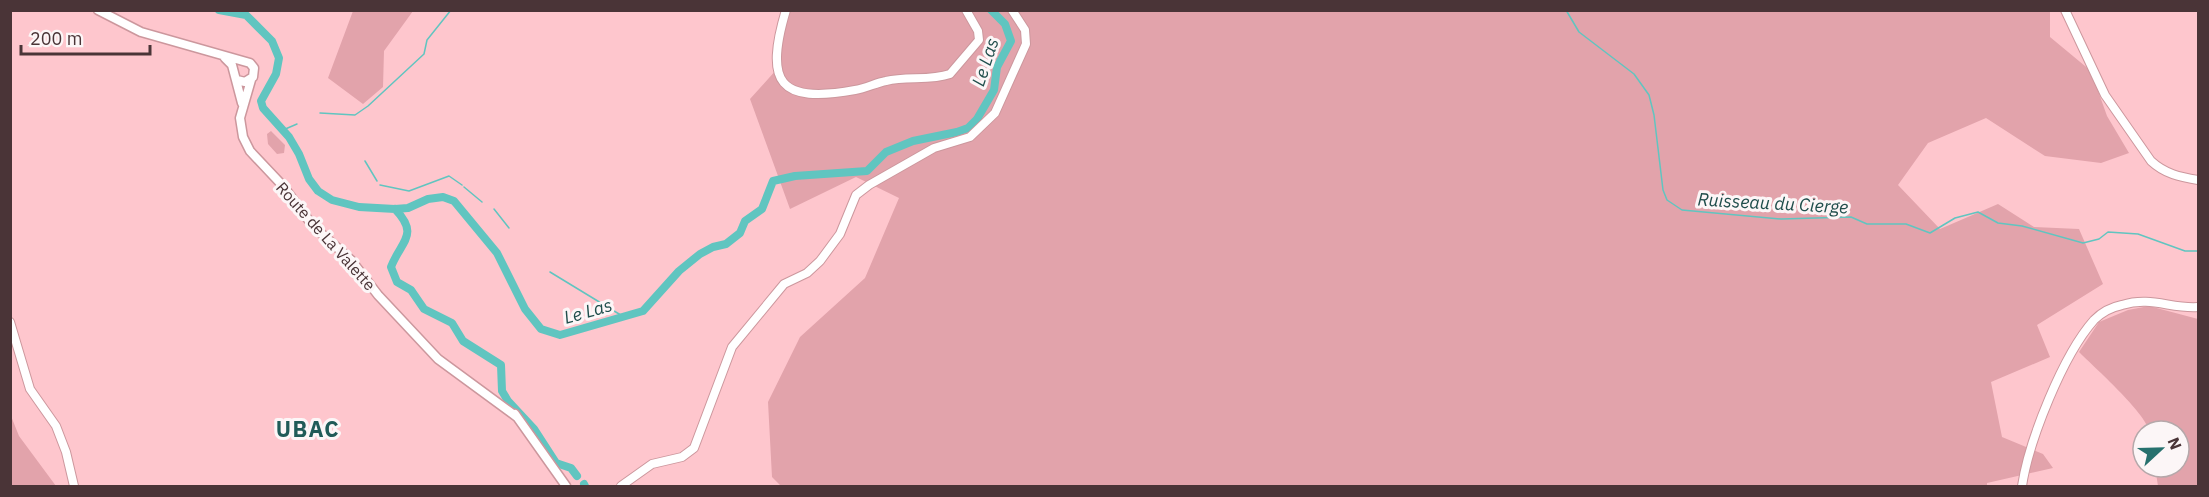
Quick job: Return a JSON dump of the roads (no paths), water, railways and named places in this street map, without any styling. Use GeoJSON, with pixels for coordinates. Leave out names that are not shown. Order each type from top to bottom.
{"type":"FeatureCollection","features":[{"type":"Feature","properties":{"kind":"main road"},"geometry":{"type":"LineString","coordinates":[[98,10],[141,32],[222,56],[240,62],[252,65],[254,72],[251,80],[246,82],[237,80],[230,62],[222,56]]}},
{"type":"Feature","properties":{"kind":"main road"},"geometry":{"type":"LineString","coordinates":[[234,70],[240,62]]}},
{"type":"Feature","properties":{"kind":"main road","name":"Route de La Valette"},"geometry":{"type":"LineString","coordinates":[[237,80],[242,110],[241,130],[250,152],[283,186],[313,226],[351,260],[378,295],[431,351],[490,390],[517,417],[533,437],[562,485]]}},
{"type":"Feature","properties":{"kind":"main road","name":"Route de La Valette"},"geometry":{"type":"LineString","coordinates":[[242,110],[251,80]]}},
{"type":"Feature","properties":{"kind":"street"},"geometry":{"type":"LineString","coordinates":[[786,10],[777,56],[778,78],[784,86],[794,91],[821,94],[854,90],[890,80],[950,74],[979,42],[978,30],[966,10]]}},
{"type":"Feature","properties":{"kind":"street"},"geometry":{"type":"LineString","coordinates":[[621,486],[656,463],[686,454],[695,446],[735,342],[784,284],[807,273],[820,261],[840,234],[856,195],[869,185],[934,148],[970,137],[995,113],[1026,44],[1026,32],[1012,10]]}},
{"type":"Feature","properties":{"kind":"street"},"geometry":{"type":"LineString","coordinates":[[2065,10],[2105,95],[2151,161],[2160,170],[2173,176],[2199,180]]}},
{"type":"Feature","properties":{"kind":"street"},"geometry":{"type":"LineString","coordinates":[[2022,486],[2033,442],[2049,400],[2081,338],[2096,318],[2108,310],[2140,301],[2199,307]]}},
{"type":"Feature","properties":{"kind":"street"},"geometry":{"type":"LineString","coordinates":[[10,322],[30,389],[56,426],[66,452],[74,486]]}},
{"type":"Feature","properties":{"kind":"street"},"geometry":{"type":"LineString","coordinates":[[613,486],[651,459],[686,454]]}},
{"type":"Feature","properties":{"kind":"waterway","name":"Le Las"},"geometry":{"type":"LineString","coordinates":[[219,10],[246,15],[272,41],[279,58],[276,74],[261,101],[263,108],[289,137],[309,179],[318,191],[332,200],[359,207],[408,208],[428,199],[443,197],[454,201],[497,253],[525,309],[541,329],[560,335],[643,311],[679,271],[700,254],[713,247],[726,244],[740,233],[745,221],[762,209],[773,181],[795,176],[867,171],[886,152],[913,141],[968,128],[977,119],[994,90],[997,67],[1011,41],[1005,24],[991,10]]}},
{"type":"Feature","properties":{"kind":"waterway"},"geometry":{"type":"LineString","coordinates":[[320,113],[355,115],[368,106],[424,54],[427,40],[451,10]]}},
{"type":"Feature","properties":{"kind":"waterway","name":"Ruisseau du Cierge"},"geometry":{"type":"LineString","coordinates":[[1566,10],[1579,32],[1634,74],[1649,95],[1654,115],[1663,190],[1667,200],[1682,210],[1781,219],[1851,217],[1867,224],[1906,224],[1930,233],[1955,218],[1978,212],[1998,223],[2022,226],[2083,243],[2099,239],[2108,232],[2138,234],[2185,251],[2198,251]]}},
{"type":"Feature","properties":{"kind":"waterway"},"geometry":{"type":"LineString","coordinates":[[283,130],[297,124]]}},
{"type":"Feature","properties":{"kind":"waterway"},"geometry":{"type":"LineString","coordinates":[[365,161],[377,181]]}},
{"type":"Feature","properties":{"kind":"waterway"},"geometry":{"type":"LineString","coordinates":[[380,185],[409,191],[449,176],[462,185]]}},
{"type":"Feature","properties":{"kind":"waterway"},"geometry":{"type":"LineString","coordinates":[[464,187],[482,202]]}},
{"type":"Feature","properties":{"kind":"waterway"},"geometry":{"type":"LineString","coordinates":[[395,209],[406,225],[407,232],[391,267],[397,282],[411,290],[424,309],[452,323],[463,341],[501,365],[502,391],[508,401],[534,429],[556,463],[571,468],[577,476]]}},
{"type":"Feature","properties":{"kind":"waterway"},"geometry":{"type":"LineString","coordinates":[[494,209],[509,228]]}},
{"type":"Feature","properties":{"kind":"waterway"},"geometry":{"type":"LineString","coordinates":[[550,272],[624,317]]}},
{"type":"Feature","properties":{"kind":"district","name":"UBAC"},"geometry":{"type":"Point","coordinates":[308,428]}}]}
